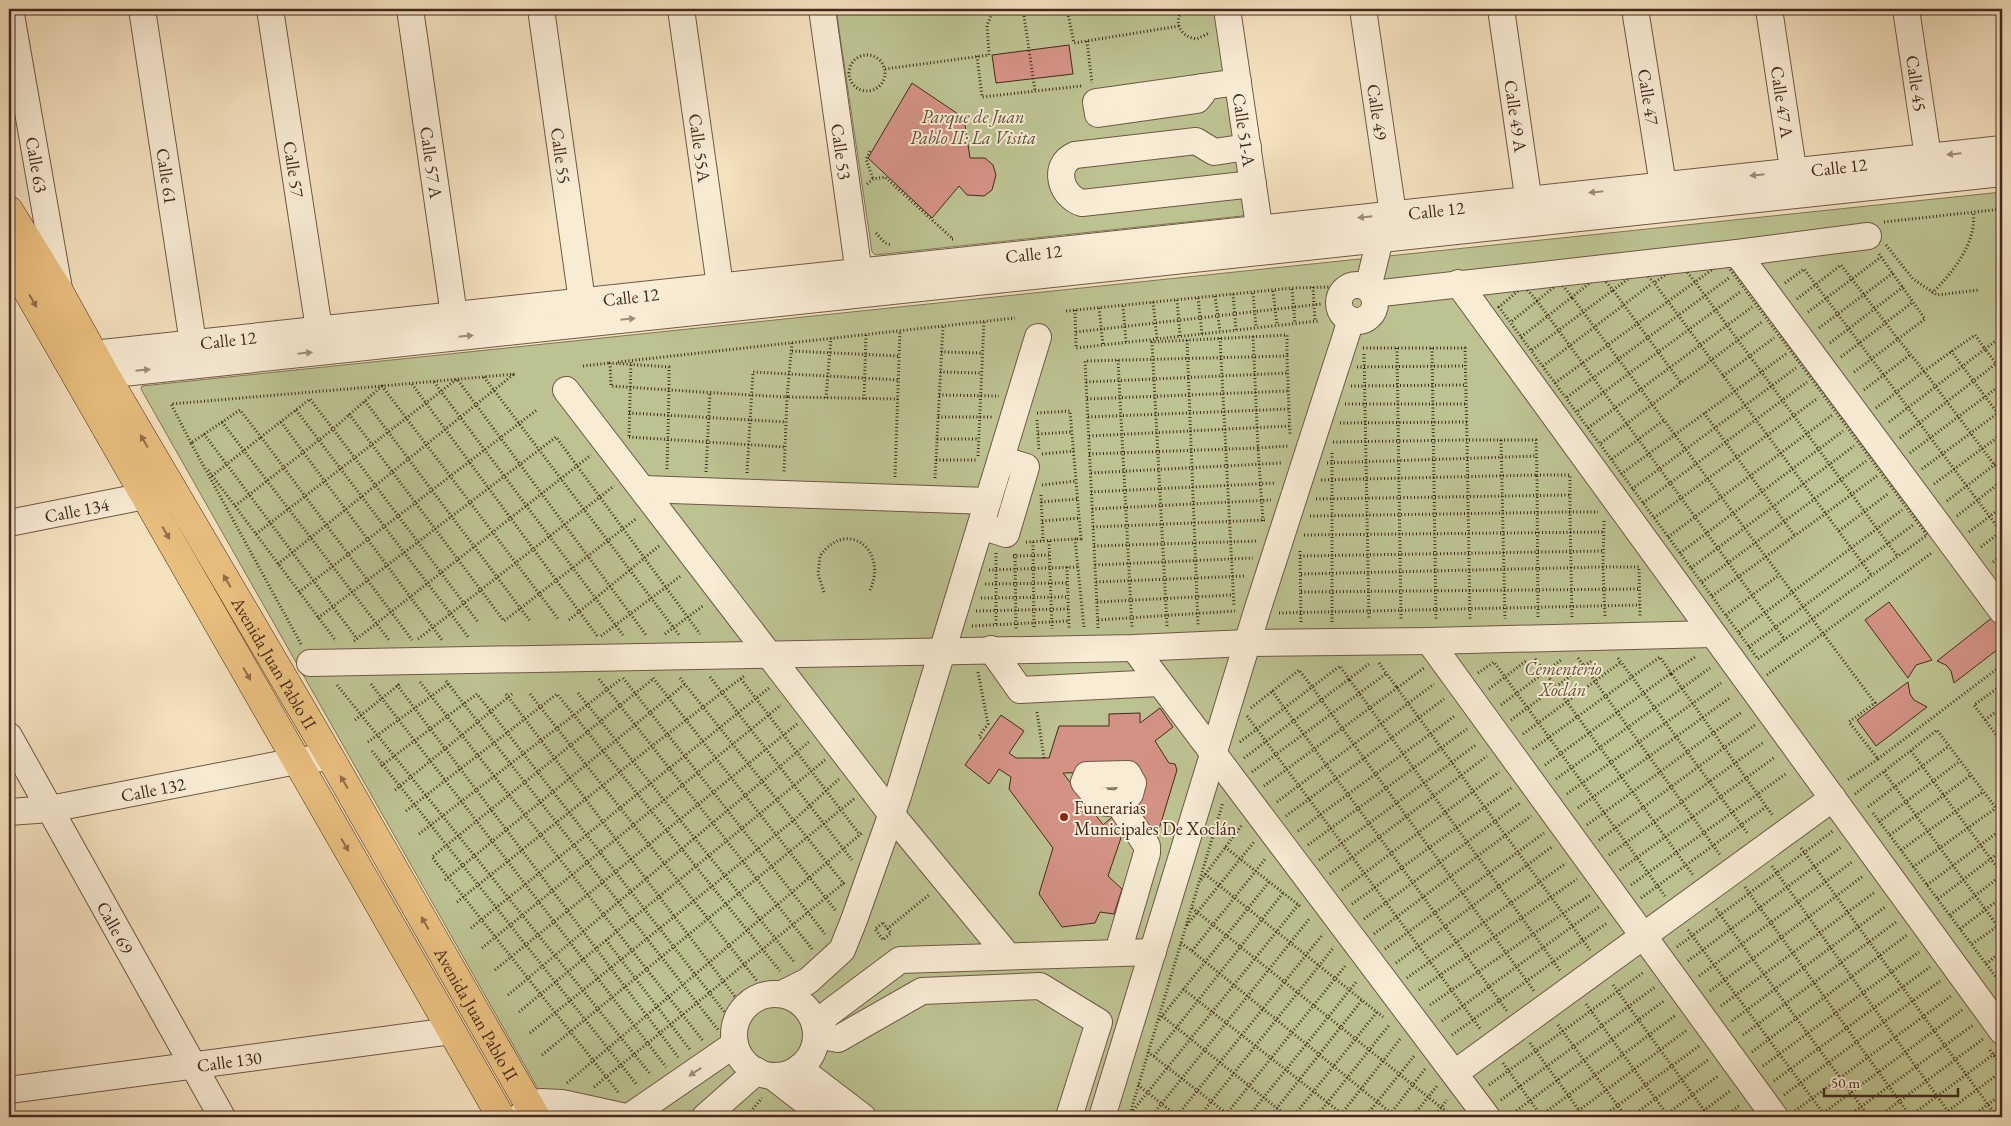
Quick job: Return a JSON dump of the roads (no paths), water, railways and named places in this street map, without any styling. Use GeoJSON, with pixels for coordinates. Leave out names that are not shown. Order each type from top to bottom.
{"type":"FeatureCollection","features":[{"type":"Feature","properties":{"kind":"main road","name":"Avenida Juan Pablo II"},"geometry":{"type":"LineString","coordinates":[[9,210],[59,291],[330,757],[528,1114]]}},
{"type":"Feature","properties":{"kind":"main road","name":"Avenida Juan Pablo II"},"geometry":{"type":"LineString","coordinates":[[9,259],[501,1117]]}},
{"type":"Feature","properties":{"kind":"street","name":"Calle 63"},"geometry":{"type":"LineString","coordinates":[[10,9],[59,291]]}},
{"type":"Feature","properties":{"kind":"street","name":"Calle 61"},"geometry":{"type":"LineString","coordinates":[[142,9],[193,343]]}},
{"type":"Feature","properties":{"kind":"street","name":"Calle 57"},"geometry":{"type":"LineString","coordinates":[[270,9],[319,329]]}},
{"type":"Feature","properties":{"kind":"street","name":"Calle 57 A"},"geometry":{"type":"LineString","coordinates":[[410,9],[454,315]]}},
{"type":"Feature","properties":{"kind":"street","name":"Calle 55"},"geometry":{"type":"LineString","coordinates":[[541,9],[582,301]]}},
{"type":"Feature","properties":{"kind":"street","name":"Calle 55A"},"geometry":{"type":"LineString","coordinates":[[681,9],[720,286]]}},
{"type":"Feature","properties":{"kind":"street","name":"Calle 53"},"geometry":{"type":"LineString","coordinates":[[822,9],[861,283]]}},
{"type":"Feature","properties":{"kind":"street","name":"Calle 51-A"},"geometry":{"type":"LineString","coordinates":[[1227,9],[1261,240]]}},
{"type":"Feature","properties":{"kind":"street","name":"Calle 49"},"geometry":{"type":"LineString","coordinates":[[1362,9],[1393,214]]}},
{"type":"Feature","properties":{"kind":"street","name":"Calle 49 A"},"geometry":{"type":"LineString","coordinates":[[1501,9],[1530,211]]}},
{"type":"Feature","properties":{"kind":"street","name":"Calle 47"},"geometry":{"type":"LineString","coordinates":[[1635,9],[1663,185]]}},
{"type":"Feature","properties":{"kind":"street","name":"Calle 47 A"},"geometry":{"type":"LineString","coordinates":[[1769,9],[1795,183]]}},
{"type":"Feature","properties":{"kind":"street","name":"Calle 45"},"geometry":{"type":"LineString","coordinates":[[1906,9],[1928,157]]}},
{"type":"Feature","properties":{"kind":"street"},"geometry":{"type":"LineString","coordinates":[[1201,87],[1238,82]]}},
{"type":"Feature","properties":{"kind":"street"},"geometry":{"type":"LineString","coordinates":[[1248,147],[1214,152],[1196,141],[1075,155],[1068,158],[1063,164],[1061,180],[1068,195],[1074,201],[1082,203],[1253,184]]}},
{"type":"Feature","properties":{"kind":"street","name":"Calle 12"},"geometry":{"type":"LineString","coordinates":[[71,368],[1261,240],[1393,214],[1530,211],[1795,183],[1928,157],[2002,149]]}},
{"type":"Feature","properties":{"kind":"street"},"geometry":{"type":"LineString","coordinates":[[1214,152],[1219,188]]}},
{"type":"Feature","properties":{"kind":"street","name":"Calle 12"},"geometry":{"type":"LineString","coordinates":[[1261,240],[1350,242],[1380,239],[1663,185],[1795,183],[2002,173]]}},
{"type":"Feature","properties":{"kind":"street"},"geometry":{"type":"LineString","coordinates":[[1355,289],[1380,239]]}},
{"type":"Feature","properties":{"kind":"street"},"geometry":{"type":"LineString","coordinates":[[1102,1117],[1153,952],[1229,754],[1247,643],[1351,320],[1357,321],[1369,316],[1374,306],[1355,289],[1350,242]]}},
{"type":"Feature","properties":{"kind":"street"},"geometry":{"type":"LineString","coordinates":[[1355,289],[1735,264],[1875,248]]}},
{"type":"Feature","properties":{"kind":"street"},"geometry":{"type":"LineString","coordinates":[[1735,264],[1908,484],[1964,544],[2002,611]]}},
{"type":"Feature","properties":{"kind":"street","name":"Calle 12"},"geometry":{"type":"LineString","coordinates":[[100,364],[193,343],[454,315],[540,317],[582,301],[720,286],[861,283]]}},
{"type":"Feature","properties":{"kind":"street"},"geometry":{"type":"LineString","coordinates":[[1458,283],[1713,634],[1741,692],[1831,796],[1857,837],[1993,1033]]}},
{"type":"Feature","properties":{"kind":"street"},"geometry":{"type":"LineString","coordinates":[[528,1114],[540,1102],[625,1110],[727,1038],[734,1031],[738,1018],[745,1006],[756,998],[808,980],[842,950],[892,815],[988,501],[989,460],[1038,337]]}},
{"type":"Feature","properties":{"kind":"street"},"geometry":{"type":"LineString","coordinates":[[566,390],[892,815],[1008,956]]}},
{"type":"Feature","properties":{"kind":"street"},"geometry":{"type":"LineString","coordinates":[[980,526],[1006,534],[1026,467],[989,460]]}},
{"type":"Feature","properties":{"kind":"street"},"geometry":{"type":"LineString","coordinates":[[643,489],[988,501]]}},
{"type":"Feature","properties":{"kind":"street","name":"Calle 134"},"geometry":{"type":"LineString","coordinates":[[9,524],[145,496]]}},
{"type":"Feature","properties":{"kind":"street"},"geometry":{"type":"LineString","coordinates":[[308,657],[769,656],[988,650],[1133,642],[1247,643],[1432,634],[1713,634]]}},
{"type":"Feature","properties":{"kind":"street"},"geometry":{"type":"LineString","coordinates":[[1432,634],[1643,938],[1783,1109]]}},
{"type":"Feature","properties":{"kind":"street"},"geometry":{"type":"LineString","coordinates":[[1133,642],[1158,683],[1229,754],[1450,1082],[1492,1110]]}},
{"type":"Feature","properties":{"kind":"street"},"geometry":{"type":"LineString","coordinates":[[988,650],[1020,690],[1158,683]]}},
{"type":"Feature","properties":{"kind":"street","name":"Calle 69"},"geometry":{"type":"LineString","coordinates":[[9,736],[222,1117]]}},
{"type":"Feature","properties":{"kind":"street","name":"Calle 132"},"geometry":{"type":"LineString","coordinates":[[9,812],[50,809],[296,760],[330,757]]}},
{"type":"Feature","properties":{"kind":"street"},"geometry":{"type":"LineString","coordinates":[[1450,1082],[1831,796]]}},
{"type":"Feature","properties":{"kind":"street"},"geometry":{"type":"LineString","coordinates":[[1118,952],[1148,853],[1139,833],[1119,804]]}},
{"type":"Feature","properties":{"kind":"street"},"geometry":{"type":"LineString","coordinates":[[705,1117],[765,1080],[799,1068],[810,1057],[816,1031],[829,1013],[900,960],[1153,952]]}},
{"type":"Feature","properties":{"kind":"street"},"geometry":{"type":"LineString","coordinates":[[784,987],[805,1006],[816,1031],[838,1039],[922,991],[1040,986],[1099,1022],[1128,1033]]}},
{"type":"Feature","properties":{"kind":"street"},"geometry":{"type":"LineString","coordinates":[[1068,1117],[1099,1022]]}},
{"type":"Feature","properties":{"kind":"street","name":"Calle 130"},"geometry":{"type":"LineString","coordinates":[[9,1090],[451,1031]]}},
{"type":"Feature","properties":{"kind":"street"},"geometry":{"type":"LineString","coordinates":[[727,1038],[747,1064],[765,1080],[825,1117]]}},
{"type":"Feature","properties":{"kind":"street"},"geometry":{"type":"LineString","coordinates":[[799,1068],[864,1117]]}},
{"type":"Feature","properties":{"kind":"place","name":"Funerarias Municipales De Xoclán"},"geometry":{"type":"Point","coordinates":[1064,817]}},
{"type":"Feature","properties":{"kind":"park label","name":"Parque de Juan Pablo II: La Visita"},"geometry":{"type":"Point","coordinates":[973,126]}},
{"type":"Feature","properties":{"kind":"park label","name":"Cementerio Xoclán"},"geometry":{"type":"Point","coordinates":[1563,678]}}]}
